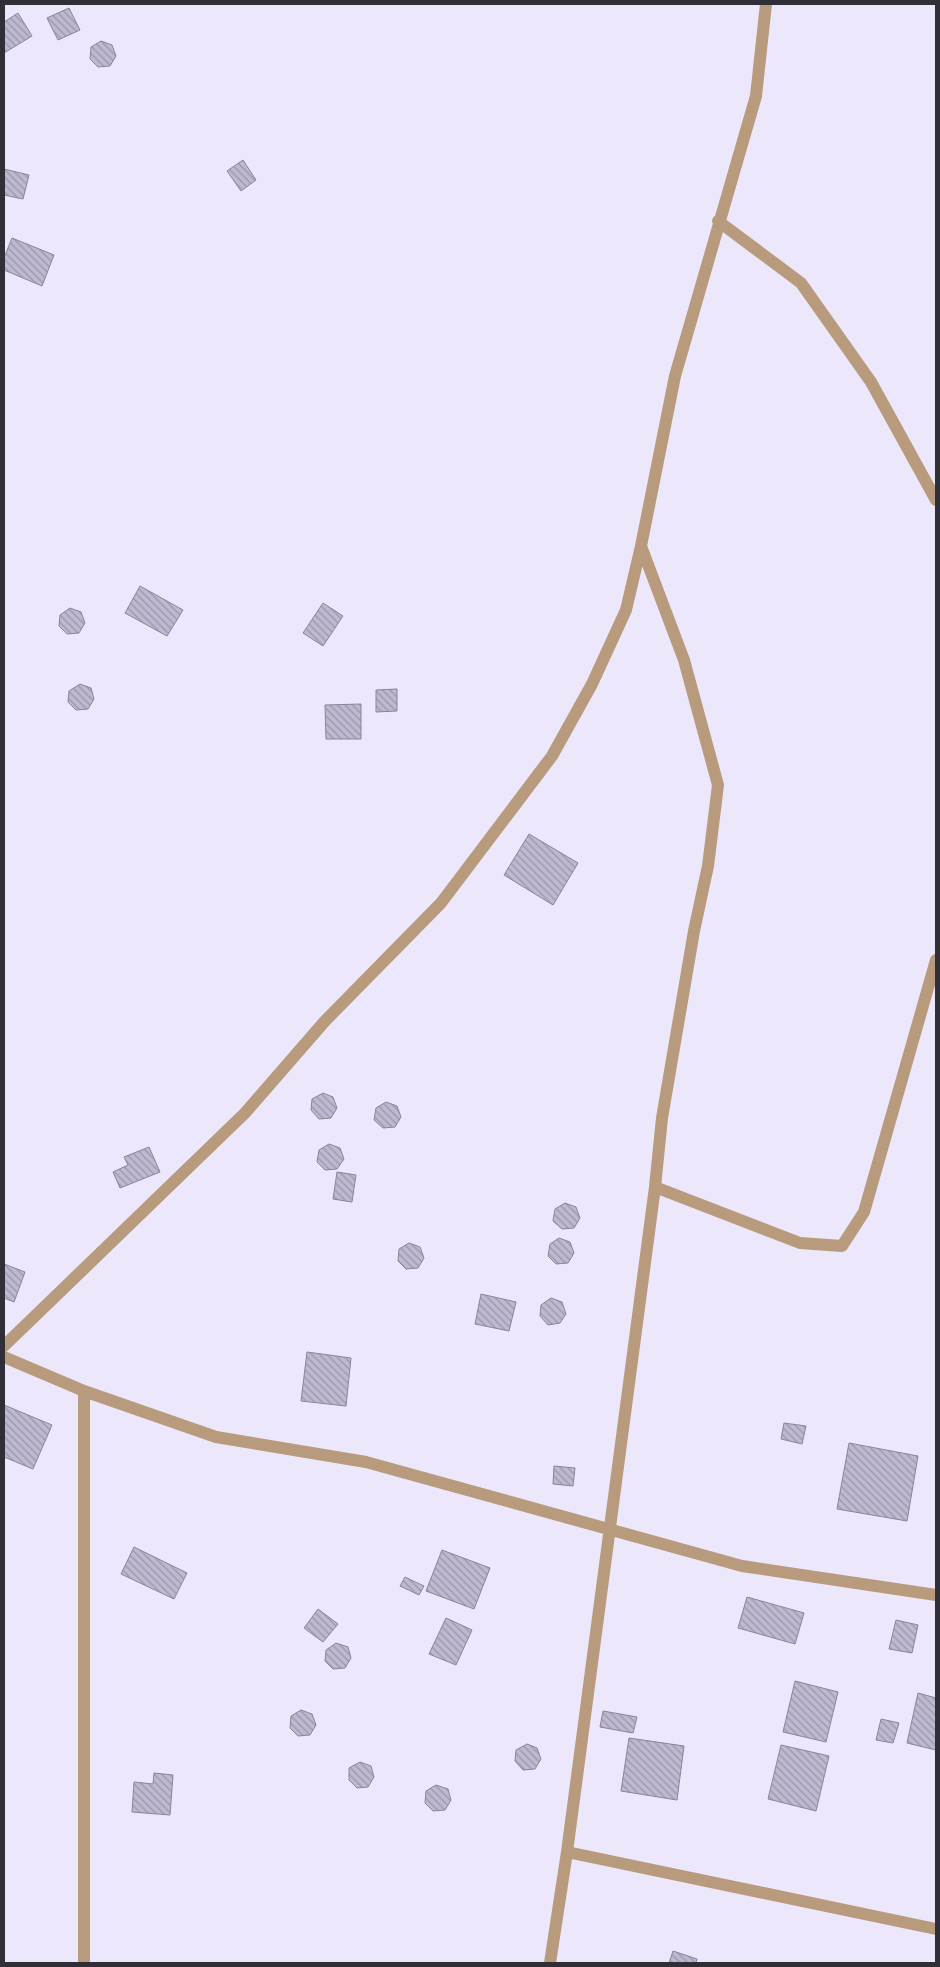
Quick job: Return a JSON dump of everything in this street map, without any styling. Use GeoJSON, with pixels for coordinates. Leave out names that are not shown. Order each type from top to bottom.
{"type":"FeatureCollection","features":[{"type":"Feature","properties":{"kind":"street"},"geometry":{"type":"LineString","coordinates":[[4,1346],[244,1114],[325,1021],[441,903],[552,756],[592,684],[626,610],[641,546],[675,376],[718,221],[756,96],[766,4]]}},
{"type":"Feature","properties":{"kind":"street"},"geometry":{"type":"LineString","coordinates":[[718,221],[801,283],[871,382],[936,500]]}},
{"type":"Feature","properties":{"kind":"street"},"geometry":{"type":"LineString","coordinates":[[550,1963],[567,1852],[655,1188],[662,1118],[694,931],[708,866],[718,784],[684,660],[641,546]]}},
{"type":"Feature","properties":{"kind":"street"},"geometry":{"type":"LineString","coordinates":[[655,1188],[800,1243],[842,1246],[864,1212],[936,960]]}},
{"type":"Feature","properties":{"kind":"street"},"geometry":{"type":"LineString","coordinates":[[4,1357],[84,1391],[216,1437],[366,1462],[742,1566],[936,1595]]}},
{"type":"Feature","properties":{"kind":"street"},"geometry":{"type":"LineString","coordinates":[[84,1391],[87,1961]]}},
{"type":"Feature","properties":{"kind":"street"},"geometry":{"type":"LineString","coordinates":[[567,1852],[936,1929]]}},
{"type":"Feature","properties":{"kind":"building"},"geometry":{"type":"Polygon","coordinates":[[[69,8],[80,30],[58,40],[47,18],[69,8]]]}},
{"type":"Feature","properties":{"kind":"building"},"geometry":{"type":"Polygon","coordinates":[[[18,13],[32,36],[4,53],[4,22],[18,13]]]}},
{"type":"Feature","properties":{"kind":"building"},"geometry":{"type":"Polygon","coordinates":[[[101,41],[112,45],[116,56],[110,66],[98,67],[90,59],[91,47],[101,41]]]}},
{"type":"Feature","properties":{"kind":"building"},"geometry":{"type":"Polygon","coordinates":[[[243,160],[256,180],[241,191],[227,171],[243,160]]]}},
{"type":"Feature","properties":{"kind":"building"},"geometry":{"type":"Polygon","coordinates":[[[4,169],[29,175],[23,199],[4,195],[4,169]]]}},
{"type":"Feature","properties":{"kind":"building"},"geometry":{"type":"Polygon","coordinates":[[[12,238],[54,255],[42,286],[4,270],[4,258],[12,238]]]}},
{"type":"Feature","properties":{"kind":"building"},"geometry":{"type":"Polygon","coordinates":[[[140,586],[183,610],[167,636],[125,613],[140,586]]]}},
{"type":"Feature","properties":{"kind":"building"},"geometry":{"type":"Polygon","coordinates":[[[323,603],[343,616],[323,646],[303,633],[323,603]]]}},
{"type":"Feature","properties":{"kind":"building"},"geometry":{"type":"Polygon","coordinates":[[[70,608],[81,612],[85,623],[79,633],[67,634],[59,626],[60,615],[70,608]]]}},
{"type":"Feature","properties":{"kind":"building"},"geometry":{"type":"Polygon","coordinates":[[[80,684],[91,688],[94,699],[88,709],[76,710],[68,702],[69,691],[80,684]]]}},
{"type":"Feature","properties":{"kind":"building"},"geometry":{"type":"Polygon","coordinates":[[[397,689],[397,711],[376,712],[376,690],[397,689]]]}},
{"type":"Feature","properties":{"kind":"building"},"geometry":{"type":"Polygon","coordinates":[[[361,704],[361,739],[326,739],[325,705],[361,704]]]}},
{"type":"Feature","properties":{"kind":"building"},"geometry":{"type":"Polygon","coordinates":[[[529,834],[578,863],[553,905],[504,875],[529,834]]]}},
{"type":"Feature","properties":{"kind":"building"},"geometry":{"type":"Polygon","coordinates":[[[323,1093],[333,1097],[337,1108],[331,1118],[319,1119],[311,1110],[312,1099],[323,1093]]]}},
{"type":"Feature","properties":{"kind":"building"},"geometry":{"type":"Polygon","coordinates":[[[386,1102],[397,1106],[401,1117],[395,1127],[383,1128],[374,1120],[376,1108],[386,1102]]]}},
{"type":"Feature","properties":{"kind":"building"},"geometry":{"type":"Polygon","coordinates":[[[329,1144],[340,1148],[344,1159],[337,1169],[325,1170],[317,1162],[319,1150],[329,1144]]]}},
{"type":"Feature","properties":{"kind":"building"},"geometry":{"type":"Polygon","coordinates":[[[149,1147],[160,1172],[120,1188],[113,1172],[128,1165],[124,1157],[149,1147]]]}},
{"type":"Feature","properties":{"kind":"building"},"geometry":{"type":"Polygon","coordinates":[[[337,1172],[356,1175],[352,1202],[333,1199],[337,1172]]]}},
{"type":"Feature","properties":{"kind":"building"},"geometry":{"type":"Polygon","coordinates":[[[565,1203],[576,1207],[580,1218],[574,1228],[562,1229],[553,1221],[555,1209],[565,1203]]]}},
{"type":"Feature","properties":{"kind":"building"},"geometry":{"type":"Polygon","coordinates":[[[559,1238],[570,1242],[574,1253],[568,1263],[556,1264],[548,1256],[550,1244],[559,1238]]]}},
{"type":"Feature","properties":{"kind":"building"},"geometry":{"type":"Polygon","coordinates":[[[409,1243],[420,1247],[424,1258],[418,1268],[406,1269],[398,1261],[399,1249],[409,1243]]]}},
{"type":"Feature","properties":{"kind":"building"},"geometry":{"type":"Polygon","coordinates":[[[4,1264],[25,1272],[14,1302],[4,1298],[4,1264]]]}},
{"type":"Feature","properties":{"kind":"building"},"geometry":{"type":"Polygon","coordinates":[[[481,1294],[516,1302],[509,1331],[475,1324],[481,1294]]]}},
{"type":"Feature","properties":{"kind":"building"},"geometry":{"type":"Polygon","coordinates":[[[551,1298],[562,1302],[566,1314],[560,1323],[548,1325],[540,1316],[541,1305],[551,1298]]]}},
{"type":"Feature","properties":{"kind":"building"},"geometry":{"type":"Polygon","coordinates":[[[307,1352],[351,1358],[346,1406],[301,1401],[307,1352]]]}},
{"type":"Feature","properties":{"kind":"building"},"geometry":{"type":"Polygon","coordinates":[[[4,1405],[52,1425],[33,1469],[4,1457],[4,1405]]]}},
{"type":"Feature","properties":{"kind":"building"},"geometry":{"type":"Polygon","coordinates":[[[784,1423],[806,1426],[802,1444],[781,1439],[784,1423]]]}},
{"type":"Feature","properties":{"kind":"building"},"geometry":{"type":"Polygon","coordinates":[[[849,1443],[918,1456],[907,1521],[837,1509],[849,1443]]]}},
{"type":"Feature","properties":{"kind":"building"},"geometry":{"type":"Polygon","coordinates":[[[554,1466],[575,1468],[573,1486],[553,1484],[554,1466]]]}},
{"type":"Feature","properties":{"kind":"building"},"geometry":{"type":"Polygon","coordinates":[[[134,1547],[187,1573],[174,1599],[121,1574],[134,1547]]]}},
{"type":"Feature","properties":{"kind":"building"},"geometry":{"type":"Polygon","coordinates":[[[442,1550],[490,1568],[474,1609],[426,1591],[442,1550]]]}},
{"type":"Feature","properties":{"kind":"building"},"geometry":{"type":"Polygon","coordinates":[[[405,1577],[424,1586],[419,1595],[400,1586],[405,1577]]]}},
{"type":"Feature","properties":{"kind":"building"},"geometry":{"type":"Polygon","coordinates":[[[747,1597],[804,1613],[795,1644],[738,1628],[747,1597]]]}},
{"type":"Feature","properties":{"kind":"building"},"geometry":{"type":"Polygon","coordinates":[[[318,1609],[338,1624],[323,1642],[304,1628],[318,1609]]]}},
{"type":"Feature","properties":{"kind":"building"},"geometry":{"type":"Polygon","coordinates":[[[446,1618],[472,1630],[456,1665],[429,1654],[446,1618]]]}},
{"type":"Feature","properties":{"kind":"building"},"geometry":{"type":"Polygon","coordinates":[[[896,1620],[918,1625],[912,1653],[889,1649],[896,1620]]]}},
{"type":"Feature","properties":{"kind":"building"},"geometry":{"type":"Polygon","coordinates":[[[336,1643],[348,1647],[351,1658],[345,1668],[333,1669],[325,1661],[326,1650],[336,1643]]]}},
{"type":"Feature","properties":{"kind":"building"},"geometry":{"type":"Polygon","coordinates":[[[795,1681],[838,1692],[826,1742],[783,1732],[795,1681]]]}},
{"type":"Feature","properties":{"kind":"building"},"geometry":{"type":"Polygon","coordinates":[[[918,1693],[936,1698],[936,1750],[907,1743],[918,1693]]]}},
{"type":"Feature","properties":{"kind":"building"},"geometry":{"type":"Polygon","coordinates":[[[301,1710],[312,1714],[316,1725],[310,1735],[298,1736],[290,1728],[291,1716],[301,1710]]]}},
{"type":"Feature","properties":{"kind":"building"},"geometry":{"type":"Polygon","coordinates":[[[603,1711],[637,1717],[633,1733],[600,1727],[603,1711]]]}},
{"type":"Feature","properties":{"kind":"building"},"geometry":{"type":"Polygon","coordinates":[[[881,1719],[899,1723],[893,1743],[876,1740],[881,1719]]]}},
{"type":"Feature","properties":{"kind":"building"},"geometry":{"type":"Polygon","coordinates":[[[629,1738],[684,1746],[677,1800],[621,1791],[629,1738]]]}},
{"type":"Feature","properties":{"kind":"building"},"geometry":{"type":"Polygon","coordinates":[[[527,1744],[537,1748],[541,1759],[535,1769],[523,1770],[515,1761],[516,1750],[527,1744]]]}},
{"type":"Feature","properties":{"kind":"building"},"geometry":{"type":"Polygon","coordinates":[[[781,1745],[829,1756],[816,1811],[768,1799],[781,1745]]]}},
{"type":"Feature","properties":{"kind":"building"},"geometry":{"type":"Polygon","coordinates":[[[360,1762],[371,1766],[374,1777],[368,1787],[357,1788],[349,1780],[349,1768],[360,1762]]]}},
{"type":"Feature","properties":{"kind":"building"},"geometry":{"type":"Polygon","coordinates":[[[154,1773],[173,1775],[170,1815],[132,1812],[134,1782],[153,1784],[154,1773]]]}},
{"type":"Feature","properties":{"kind":"building"},"geometry":{"type":"Polygon","coordinates":[[[436,1785],[448,1789],[451,1800],[445,1810],[433,1811],[425,1803],[426,1791],[436,1785]]]}},
{"type":"Feature","properties":{"kind":"building"},"geometry":{"type":"Polygon","coordinates":[[[673,1951],[697,1959],[696,1963],[669,1963],[673,1951]]]}}]}
